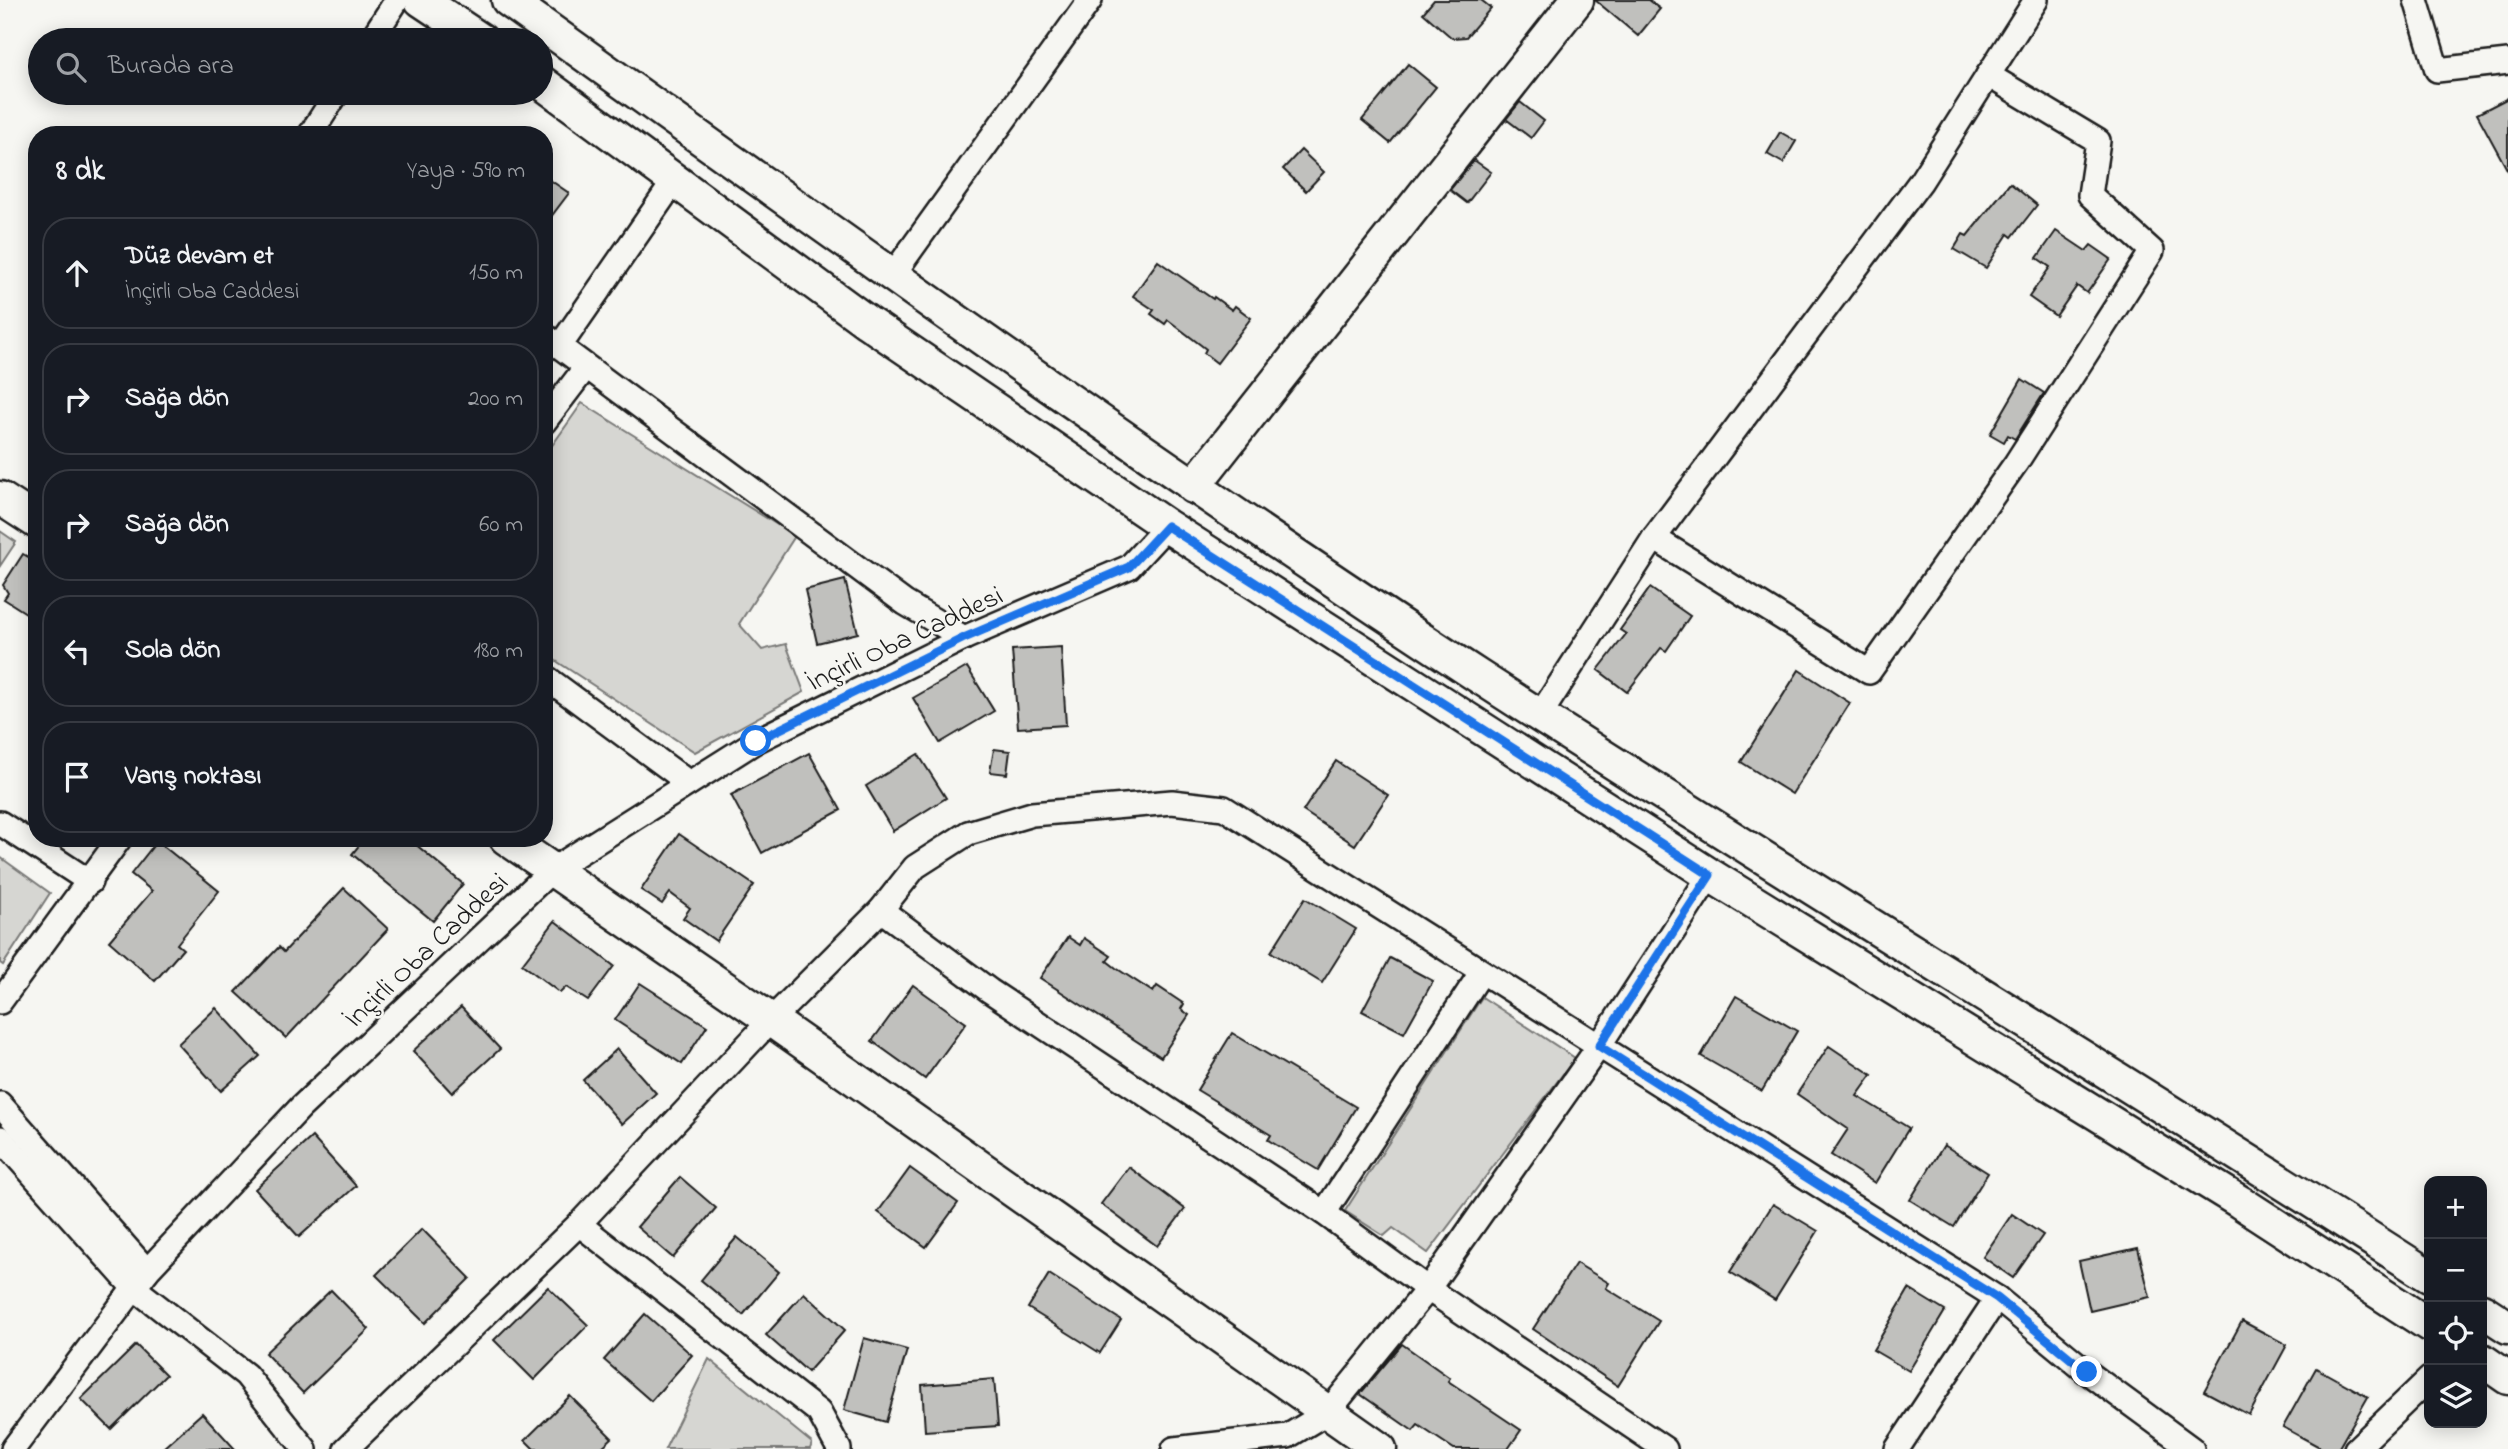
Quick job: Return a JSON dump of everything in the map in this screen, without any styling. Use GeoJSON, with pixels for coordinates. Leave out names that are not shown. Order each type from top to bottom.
{"type":"FeatureCollection","features":[{"type":"Feature","properties":{"kind":"main road"},"geometry":{"type":"LineString","coordinates":[[422,0],[463,28]]}},
{"type":"Feature","properties":{"kind":"main road"},"geometry":{"type":"LineString","coordinates":[[508,0],[547,28]]}},
{"type":"Feature","properties":{"kind":"main road"},"geometry":{"type":"LineString","coordinates":[[1193,487],[1577,0]]}},
{"type":"Feature","properties":{"kind":"main road"},"geometry":{"type":"LineString","coordinates":[[553,32],[892,276],[1193,487],[1540,715],[2424,1273]]}},
{"type":"Feature","properties":{"kind":"main road"},"geometry":{"type":"LineString","coordinates":[[553,91],[867,322],[1167,526],[1710,875],[2240,1202],[2424,1322]]}},
{"type":"Feature","properties":{"kind":"main road"},"geometry":{"type":"LineString","coordinates":[[0,498],[28,516]]}},
{"type":"Feature","properties":{"kind":"main road"},"geometry":{"type":"LineString","coordinates":[[519,847],[771,1020],[1380,1449]]}},
{"type":"Feature","properties":{"kind":"main road"},"geometry":{"type":"LineString","coordinates":[[2487,1313],[2508,1327]]}},
{"type":"Feature","properties":{"kind":"main road"},"geometry":{"type":"LineString","coordinates":[[2487,1363],[2508,1378]]}},
{"type":"Feature","properties":{"kind":"street"},"geometry":{"type":"LineString","coordinates":[[379,28],[397,0]]}},
{"type":"Feature","properties":{"kind":"street"},"geometry":{"type":"LineString","coordinates":[[892,276],[1090,0]]}},
{"type":"Feature","properties":{"kind":"street"},"geometry":{"type":"LineString","coordinates":[[1540,715],[1654,538],[1921,181],[2036,0]]}},
{"type":"Feature","properties":{"kind":"street"},"geometry":{"type":"LineString","coordinates":[[2416,0],[2437,70],[2508,62]]}},
{"type":"Feature","properties":{"kind":"street"},"geometry":{"type":"LineString","coordinates":[[1654,538],[1869,672],[2016,463],[2152,251],[2090,195],[2098,141],[1988,75]]}},
{"type":"Feature","properties":{"kind":"street"},"geometry":{"type":"LineString","coordinates":[[316,126],[329,105]]}},
{"type":"Feature","properties":{"kind":"street"},"geometry":{"type":"LineString","coordinates":[[553,339],[675,180]]}},
{"type":"Feature","properties":{"kind":"street"},"geometry":{"type":"LineString","coordinates":[[553,341],[905,603],[964,638]]}},
{"type":"Feature","properties":{"kind":"street"},"geometry":{"type":"LineString","coordinates":[[553,410],[586,367]]}},
{"type":"Feature","properties":{"kind":"street","name":"İnçirli Oba Caddesi"},"geometry":{"type":"LineString","coordinates":[[13,1449],[140,1279],[301,1107],[552,870],[756,741],[964,638],[1129,567],[1167,526]]}},
{"type":"Feature","properties":{"kind":"street"},"geometry":{"type":"LineString","coordinates":[[553,683],[689,783]]}},
{"type":"Feature","properties":{"kind":"street"},"geometry":{"type":"LineString","coordinates":[[346,1449],[579,1224],[771,1020],[881,910],[915,867],[968,834],[1032,814],[1172,802],[1224,808],[1997,1298],[2087,1372],[2192,1449]]}},
{"type":"Feature","properties":{"kind":"street"},"geometry":{"type":"LineString","coordinates":[[0,823],[28,841]]}},
{"type":"Feature","properties":{"kind":"street"},"geometry":{"type":"LineString","coordinates":[[37,847],[90,882]]}},
{"type":"Feature","properties":{"kind":"street"},"geometry":{"type":"LineString","coordinates":[[0,1002],[114,847]]}},
{"type":"Feature","properties":{"kind":"street"},"geometry":{"type":"LineString","coordinates":[[1174,1449],[1288,1436],[1328,1412],[1428,1289],[1599,1046],[1710,875]]}},
{"type":"Feature","properties":{"kind":"street"},"geometry":{"type":"LineString","coordinates":[[881,910],[990,991],[1324,1213],[1428,1289],[1665,1449]]}},
{"type":"Feature","properties":{"kind":"street"},"geometry":{"type":"LineString","coordinates":[[1324,1213],[1481,973]]}},
{"type":"Feature","properties":{"kind":"street"},"geometry":{"type":"LineString","coordinates":[[0,1104],[140,1279]]}},
{"type":"Feature","properties":{"kind":"street"},"geometry":{"type":"LineString","coordinates":[[0,1138],[140,1279],[246,1375],[305,1449]]}},
{"type":"Feature","properties":{"kind":"street"},"geometry":{"type":"LineString","coordinates":[[579,1224],[819,1412],[839,1449]]}},
{"type":"Feature","properties":{"kind":"street"},"geometry":{"type":"LineString","coordinates":[[1897,1449],[1997,1298]]}},
{"type":"Feature","properties":{"kind":"street"},"geometry":{"type":"LineString","coordinates":[[2356,1449],[2424,1383]]}},
{"type":"Feature","properties":{"kind":"shaded area"},"geometry":{"type":"Polygon","coordinates":[[[582,403],[795,536],[739,624],[762,650],[786,644],[804,692],[695,752],[553,659],[553,444],[582,403]]]}},
{"type":"Feature","properties":{"kind":"shaded area"},"geometry":{"type":"Polygon","coordinates":[[[0,531],[16,542],[0,566],[0,531]]]}},
{"type":"Feature","properties":{"kind":"shaded area"},"geometry":{"type":"Polygon","coordinates":[[[0,857],[50,893],[3,965],[0,963],[0,857]]]}},
{"type":"Feature","properties":{"kind":"shaded area"},"geometry":{"type":"Polygon","coordinates":[[[1482,997],[1575,1058],[1428,1253],[1393,1228],[1384,1236],[1345,1211],[1482,997]]]}},
{"type":"Feature","properties":{"kind":"shaded area"},"geometry":{"type":"Polygon","coordinates":[[[709,1359],[812,1443],[810,1449],[665,1449],[709,1359]]]}},
{"type":"Feature","properties":{"kind":"building"},"geometry":{"type":"Polygon","coordinates":[[[1434,0],[1481,0],[1491,8],[1466,37],[1452,38],[1423,13],[1434,0]]]}},
{"type":"Feature","properties":{"kind":"building"},"geometry":{"type":"Polygon","coordinates":[[[1595,0],[1648,0],[1660,9],[1638,36],[1595,0]]]}},
{"type":"Feature","properties":{"kind":"building"},"geometry":{"type":"Polygon","coordinates":[[[1408,64],[1436,87],[1390,143],[1362,120],[1408,64]]]}},
{"type":"Feature","properties":{"kind":"building"},"geometry":{"type":"Polygon","coordinates":[[[2508,98],[2508,171],[2477,114],[2508,98]]]}},
{"type":"Feature","properties":{"kind":"building"},"geometry":{"type":"Polygon","coordinates":[[[1520,102],[1544,121],[1531,138],[1506,119],[1520,102]]]}},
{"type":"Feature","properties":{"kind":"building"},"geometry":{"type":"Polygon","coordinates":[[[1780,132],[1796,141],[1783,163],[1767,154],[1780,132]]]}},
{"type":"Feature","properties":{"kind":"building"},"geometry":{"type":"Polygon","coordinates":[[[1301,150],[1324,172],[1306,191],[1283,169],[1301,150]]]}},
{"type":"Feature","properties":{"kind":"building"},"geometry":{"type":"Polygon","coordinates":[[[1474,160],[1491,172],[1467,203],[1450,190],[1474,160]]]}},
{"type":"Feature","properties":{"kind":"building"},"geometry":{"type":"Polygon","coordinates":[[[553,182],[569,193],[553,214],[553,182]]]}},
{"type":"Feature","properties":{"kind":"building"},"geometry":{"type":"Polygon","coordinates":[[[2010,183],[2037,205],[2012,237],[2008,234],[1986,268],[1954,249],[1963,234],[1967,236],[2010,183]]]}},
{"type":"Feature","properties":{"kind":"building"},"geometry":{"type":"Polygon","coordinates":[[[2056,231],[2086,251],[2091,245],[2111,259],[2087,293],[2077,286],[2056,316],[2029,297],[2050,267],[2037,258],[2056,231]]]}},
{"type":"Feature","properties":{"kind":"building"},"geometry":{"type":"Polygon","coordinates":[[[1158,261],[1213,299],[1214,297],[1232,310],[1235,306],[1251,318],[1217,363],[1204,353],[1206,349],[1168,320],[1165,324],[1151,314],[1154,310],[1133,296],[1158,261]]]}},
{"type":"Feature","properties":{"kind":"building"},"geometry":{"type":"Polygon","coordinates":[[[2022,379],[2044,393],[2015,439],[2008,435],[2004,442],[1990,434],[2022,379]]]}},
{"type":"Feature","properties":{"kind":"building"},"geometry":{"type":"Polygon","coordinates":[[[23,554],[28,557],[28,614],[4,599],[8,593],[3,585],[23,554]]]}},
{"type":"Feature","properties":{"kind":"building"},"geometry":{"type":"Polygon","coordinates":[[[845,580],[858,633],[817,643],[805,590],[845,580]]]}},
{"type":"Feature","properties":{"kind":"building"},"geometry":{"type":"Polygon","coordinates":[[[1650,588],[1690,616],[1666,651],[1661,648],[1627,692],[1598,670],[1626,634],[1620,630],[1650,588]]]}},
{"type":"Feature","properties":{"kind":"building"},"geometry":{"type":"Polygon","coordinates":[[[1061,647],[1066,725],[1018,728],[1012,650],[1061,647]]]}},
{"type":"Feature","properties":{"kind":"building"},"geometry":{"type":"Polygon","coordinates":[[[967,667],[994,711],[940,743],[913,698],[967,667]]]}},
{"type":"Feature","properties":{"kind":"building"},"geometry":{"type":"Polygon","coordinates":[[[1799,670],[1850,703],[1792,794],[1741,762],[1799,670]]]}},
{"type":"Feature","properties":{"kind":"building"},"geometry":{"type":"Polygon","coordinates":[[[994,749],[1010,751],[1007,774],[990,772],[994,749]]]}},
{"type":"Feature","properties":{"kind":"building"},"geometry":{"type":"Polygon","coordinates":[[[809,753],[841,810],[762,853],[731,795],[809,753]]]}},
{"type":"Feature","properties":{"kind":"building"},"geometry":{"type":"Polygon","coordinates":[[[918,754],[946,798],[893,831],[866,786],[918,754]]]}},
{"type":"Feature","properties":{"kind":"building"},"geometry":{"type":"Polygon","coordinates":[[[1336,761],[1388,795],[1355,845],[1303,811],[1336,761]]]}},
{"type":"Feature","properties":{"kind":"building"},"geometry":{"type":"Polygon","coordinates":[[[679,834],[754,885],[716,941],[683,918],[690,908],[670,893],[662,904],[641,890],[679,834]]]}},
{"type":"Feature","properties":{"kind":"building"},"geometry":{"type":"Polygon","coordinates":[[[152,847],[164,847],[219,891],[177,944],[183,949],[155,981],[109,941],[152,891],[131,874],[152,847]]]}},
{"type":"Feature","properties":{"kind":"building"},"geometry":{"type":"Polygon","coordinates":[[[358,847],[419,847],[463,884],[433,921],[352,854],[358,847]]]}},
{"type":"Feature","properties":{"kind":"building"},"geometry":{"type":"Polygon","coordinates":[[[344,888],[388,929],[286,1038],[236,992],[279,947],[284,952],[344,888]]]}},
{"type":"Feature","properties":{"kind":"building"},"geometry":{"type":"Polygon","coordinates":[[[1305,898],[1356,929],[1322,983],[1271,952],[1305,898]]]}},
{"type":"Feature","properties":{"kind":"building"},"geometry":{"type":"Polygon","coordinates":[[[555,921],[614,966],[588,1001],[566,987],[560,993],[522,964],[555,921]]]}},
{"type":"Feature","properties":{"kind":"building"},"geometry":{"type":"Polygon","coordinates":[[[1068,937],[1080,945],[1084,938],[1111,956],[1107,961],[1116,968],[1153,992],[1157,986],[1184,1004],[1181,1009],[1189,1015],[1161,1057],[1040,978],[1068,937]]]}},
{"type":"Feature","properties":{"kind":"building"},"geometry":{"type":"Polygon","coordinates":[[[1390,958],[1433,981],[1404,1033],[1362,1011],[1390,958]]]}},
{"type":"Feature","properties":{"kind":"building"},"geometry":{"type":"Polygon","coordinates":[[[640,983],[707,1026],[682,1064],[615,1020],[640,983]]]}},
{"type":"Feature","properties":{"kind":"building"},"geometry":{"type":"Polygon","coordinates":[[[913,985],[966,1023],[925,1079],[872,1041],[913,985]]]}},
{"type":"Feature","properties":{"kind":"building"},"geometry":{"type":"Polygon","coordinates":[[[1736,996],[1797,1031],[1762,1091],[1701,1056],[1736,996]]]}},
{"type":"Feature","properties":{"kind":"building"},"geometry":{"type":"Polygon","coordinates":[[[461,1007],[500,1049],[452,1093],[413,1051],[461,1007]]]}},
{"type":"Feature","properties":{"kind":"building"},"geometry":{"type":"Polygon","coordinates":[[[216,1008],[260,1056],[221,1091],[178,1044],[216,1008]]]}},
{"type":"Feature","properties":{"kind":"building"},"geometry":{"type":"Polygon","coordinates":[[[1232,1033],[1356,1107],[1318,1170],[1268,1140],[1271,1135],[1197,1090],[1232,1033]]]}},
{"type":"Feature","properties":{"kind":"building"},"geometry":{"type":"Polygon","coordinates":[[[1829,1046],[1872,1075],[1857,1096],[1909,1128],[1875,1183],[1831,1155],[1848,1129],[1797,1094],[1829,1046]]]}},
{"type":"Feature","properties":{"kind":"building"},"geometry":{"type":"Polygon","coordinates":[[[617,1049],[656,1093],[622,1124],[583,1080],[617,1049]]]}},
{"type":"Feature","properties":{"kind":"building"},"geometry":{"type":"Polygon","coordinates":[[[312,1137],[356,1186],[299,1237],[255,1189],[312,1137]]]}},
{"type":"Feature","properties":{"kind":"building"},"geometry":{"type":"Polygon","coordinates":[[[1944,1145],[1988,1173],[1954,1227],[1910,1200],[1944,1145]]]}},
{"type":"Feature","properties":{"kind":"building"},"geometry":{"type":"Polygon","coordinates":[[[1129,1167],[1185,1209],[1157,1246],[1101,1204],[1129,1167]]]}},
{"type":"Feature","properties":{"kind":"building"},"geometry":{"type":"Polygon","coordinates":[[[910,1168],[958,1203],[926,1247],[878,1212],[910,1168]]]}},
{"type":"Feature","properties":{"kind":"building"},"geometry":{"type":"Polygon","coordinates":[[[680,1177],[716,1208],[673,1258],[637,1227],[680,1177]]]}},
{"type":"Feature","properties":{"kind":"building"},"geometry":{"type":"Polygon","coordinates":[[[1773,1204],[1818,1231],[1775,1300],[1730,1272],[1773,1204]]]}},
{"type":"Feature","properties":{"kind":"building"},"geometry":{"type":"Polygon","coordinates":[[[2012,1214],[2043,1235],[2013,1278],[1983,1257],[2012,1214]]]}},
{"type":"Feature","properties":{"kind":"building"},"geometry":{"type":"Polygon","coordinates":[[[422,1229],[470,1278],[425,1323],[376,1275],[422,1229]]]}},
{"type":"Feature","properties":{"kind":"building"},"geometry":{"type":"Polygon","coordinates":[[[737,1237],[779,1272],[743,1315],[701,1280],[737,1237]]]}},
{"type":"Feature","properties":{"kind":"building"},"geometry":{"type":"Polygon","coordinates":[[[2138,1248],[2150,1297],[2090,1311],[2079,1261],[2138,1248]]]}},
{"type":"Feature","properties":{"kind":"building"},"geometry":{"type":"Polygon","coordinates":[[[1576,1263],[1609,1283],[1606,1288],[1659,1321],[1618,1386],[1533,1329],[1576,1263]]]}},
{"type":"Feature","properties":{"kind":"building"},"geometry":{"type":"Polygon","coordinates":[[[1049,1274],[1121,1320],[1100,1353],[1028,1308],[1049,1274]]]}},
{"type":"Feature","properties":{"kind":"building"},"geometry":{"type":"Polygon","coordinates":[[[548,1287],[588,1325],[534,1380],[494,1340],[548,1287]]]}},
{"type":"Feature","properties":{"kind":"building"},"geometry":{"type":"Polygon","coordinates":[[[1909,1289],[1945,1311],[1909,1371],[1873,1350],[1909,1289]]]}},
{"type":"Feature","properties":{"kind":"building"},"geometry":{"type":"Polygon","coordinates":[[[331,1290],[369,1329],[303,1393],[265,1353],[331,1290]]]}},
{"type":"Feature","properties":{"kind":"building"},"geometry":{"type":"Polygon","coordinates":[[[804,1293],[845,1330],[808,1372],[766,1335],[804,1293]]]}},
{"type":"Feature","properties":{"kind":"building"},"geometry":{"type":"Polygon","coordinates":[[[645,1314],[692,1355],[651,1401],[604,1360],[645,1314]]]}},
{"type":"Feature","properties":{"kind":"building"},"geometry":{"type":"Polygon","coordinates":[[[2242,1321],[2287,1345],[2249,1415],[2204,1391],[2242,1321]]]}},
{"type":"Feature","properties":{"kind":"building"},"geometry":{"type":"Polygon","coordinates":[[[864,1338],[907,1350],[886,1422],[844,1410],[864,1338]]]}},
{"type":"Feature","properties":{"kind":"building"},"geometry":{"type":"Polygon","coordinates":[[[1402,1344],[1450,1378],[1448,1381],[1521,1430],[1508,1449],[1454,1449],[1418,1425],[1413,1431],[1360,1394],[1402,1344]]]}},
{"type":"Feature","properties":{"kind":"building"},"geometry":{"type":"Polygon","coordinates":[[[136,1345],[166,1375],[111,1429],[81,1399],[136,1345]]]}},
{"type":"Feature","properties":{"kind":"building"},"geometry":{"type":"Polygon","coordinates":[[[2316,1368],[2368,1397],[2338,1449],[2323,1449],[2283,1427],[2316,1368]]]}},
{"type":"Feature","properties":{"kind":"building"},"geometry":{"type":"Polygon","coordinates":[[[994,1379],[998,1426],[925,1431],[922,1385],[994,1379]]]}},
{"type":"Feature","properties":{"kind":"building"},"geometry":{"type":"Polygon","coordinates":[[[570,1396],[612,1438],[600,1449],[534,1449],[525,1440],[570,1396]]]}},
{"type":"Feature","properties":{"kind":"building"},"geometry":{"type":"Polygon","coordinates":[[[202,1413],[235,1449],[162,1449],[202,1413]]]}},
{"type":"Feature","properties":{"kind":"route"},"geometry":{"type":"LineString","coordinates":[[756,741],[964,638],[1129,567],[1167,526],[1710,875],[1599,1046],[1997,1298],[2087,1372]]}}]}
